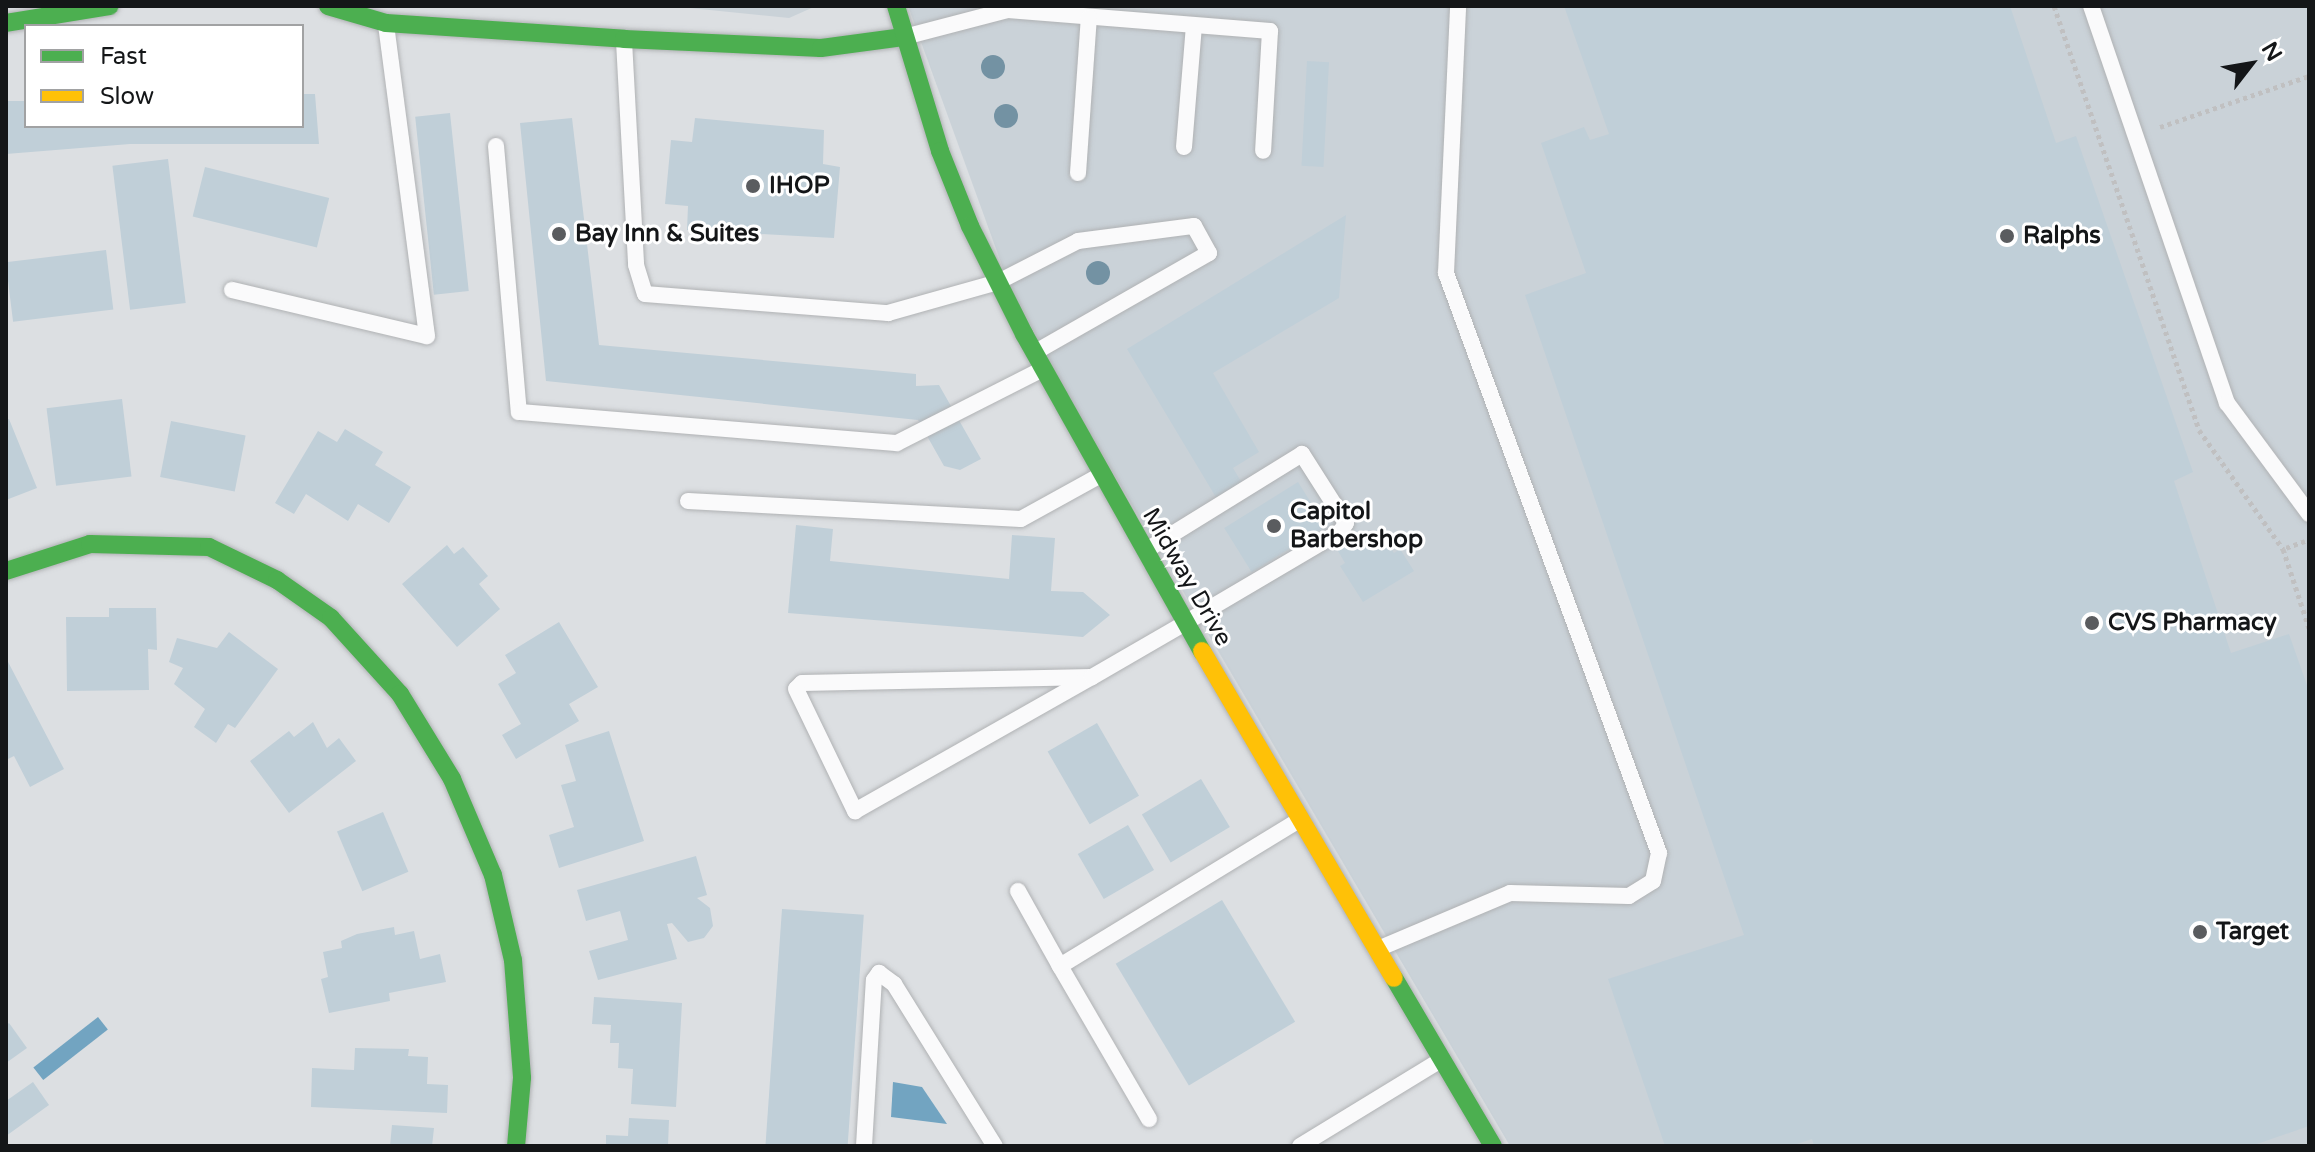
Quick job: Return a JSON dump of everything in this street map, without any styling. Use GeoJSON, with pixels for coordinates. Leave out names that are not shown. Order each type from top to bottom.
{"type":"FeatureCollection","features":[{"type":"Feature","properties":{"kind":"street"},"geometry":{"type":"LineString","coordinates":[[6,23],[110,6]]}},
{"type":"Feature","properties":{"kind":"street"},"geometry":{"type":"LineString","coordinates":[[328,6],[387,14],[577,26],[624,39],[821,48],[903,37]]}},
{"type":"Feature","properties":{"kind":"street","name":"Midway Drive"},"geometry":{"type":"LineString","coordinates":[[896,6],[940,151],[998,282],[1144,552],[1303,818],[1375,950],[1493,1146]]}},
{"type":"Feature","properties":{"kind":"street"},"geometry":{"type":"LineString","coordinates":[[6,571],[90,544],[209,547],[277,580],[331,618],[400,694],[452,779],[493,875],[513,960],[522,1078],[516,1146]]}},
{"type":"Feature","properties":{"kind":"lane"},"geometry":{"type":"LineString","coordinates":[[1375,950],[1510,893],[1629,896],[1653,881],[1659,853],[1446,273],[1458,6]]}},
{"type":"Feature","properties":{"kind":"lane"},"geometry":{"type":"LineString","coordinates":[[2091,6],[2227,403],[2309,514]]}},
{"type":"Feature","properties":{"kind":"lane"},"geometry":{"type":"LineString","coordinates":[[903,37],[1008,10],[1270,31],[1263,151]]}},
{"type":"Feature","properties":{"kind":"lane"},"geometry":{"type":"LineString","coordinates":[[232,290],[427,336],[387,14]]}},
{"type":"Feature","properties":{"kind":"lane"},"geometry":{"type":"LineString","coordinates":[[1078,173],[1089,17]]}},
{"type":"Feature","properties":{"kind":"lane"},"geometry":{"type":"LineString","coordinates":[[1184,147],[1194,25]]}},
{"type":"Feature","properties":{"kind":"lane"},"geometry":{"type":"LineString","coordinates":[[496,146],[519,412],[897,443],[1039,360],[1209,253],[1194,226],[1078,241],[998,282],[888,313],[645,294],[636,265],[624,39]]}},
{"type":"Feature","properties":{"kind":"lane"},"geometry":{"type":"LineString","coordinates":[[1092,677],[802,683],[796,689],[855,811],[1092,677],[1185,623],[1344,529],[1346,523],[1307,455],[1297,455],[1144,552]]}},
{"type":"Feature","properties":{"kind":"lane"},"geometry":{"type":"LineString","coordinates":[[688,501],[1021,519],[1101,475]]}},
{"type":"Feature","properties":{"kind":"lane"},"geometry":{"type":"LineString","coordinates":[[1060,966],[1303,818]]}},
{"type":"Feature","properties":{"kind":"lane"},"geometry":{"type":"LineString","coordinates":[[1018,891],[1149,1119]]}},
{"type":"Feature","properties":{"kind":"lane"},"geometry":{"type":"LineString","coordinates":[[864,1146],[874,980],[879,973],[894,984],[995,1146]]}},
{"type":"Feature","properties":{"kind":"lane"},"geometry":{"type":"LineString","coordinates":[[1300,1146],[1441,1060]]}},
{"type":"Feature","properties":{"kind":"path"},"geometry":{"type":"LineString","coordinates":[[2102,146],[2309,76]]}},
{"type":"Feature","properties":{"kind":"path"},"geometry":{"type":"LineString","coordinates":[[2309,539],[2283,549],[2309,628]]}},
{"type":"Feature","properties":{"kind":"shaded area"},"geometry":{"type":"Polygon","coordinates":[[[670,6],[816,6],[789,18],[670,6]]]}},
{"type":"Feature","properties":{"kind":"shaded area"},"geometry":{"type":"Polygon","coordinates":[[[908,6],[2309,6],[2309,1146],[1510,1146],[1020,315],[908,6]]]}},
{"type":"Feature","properties":{"kind":"water"},"geometry":{"type":"Polygon","coordinates":[[[98,1017],[108,1030],[43,1080],[33,1067],[98,1017]]]}},
{"type":"Feature","properties":{"kind":"water"},"geometry":{"type":"Polygon","coordinates":[[[893,1082],[922,1087],[947,1124],[891,1117],[893,1082]]]}},
{"type":"Feature","properties":{"kind":"building"},"geometry":{"type":"Polygon","coordinates":[[[1564,6],[2010,6],[2056,143],[2076,136],[2193,472],[2174,481],[2231,653],[2289,634],[2309,691],[2309,1126],[2251,1146],[1814,1146],[1812,1139],[1791,1146],[1665,1146],[1608,979],[1744,935],[1525,295],[1586,273],[1541,143],[1584,127],[1590,140],[1609,134],[1564,6]]]}},
{"type":"Feature","properties":{"kind":"building"},"geometry":{"type":"Polygon","coordinates":[[[1307,61],[1329,62],[1323,167],[1302,166],[1307,61]]]}},
{"type":"Feature","properties":{"kind":"building"},"geometry":{"type":"Polygon","coordinates":[[[304,94],[315,94],[319,144],[130,144],[6,154],[6,101],[24,101],[24,128],[304,128],[304,94]]]}},
{"type":"Feature","properties":{"kind":"building"},"geometry":{"type":"Polygon","coordinates":[[[450,113],[469,291],[434,295],[415,117],[450,113]]]}},
{"type":"Feature","properties":{"kind":"building","name":"Bay Inn & Suites"},"geometry":{"type":"Polygon","coordinates":[[[572,118],[599,345],[916,374],[916,386],[939,385],[981,459],[960,470],[944,466],[918,420],[546,381],[520,123],[572,118]]]}},
{"type":"Feature","properties":{"kind":"building","name":"IHOP"},"geometry":{"type":"Polygon","coordinates":[[[695,118],[824,130],[823,164],[840,167],[834,238],[687,230],[688,206],[665,204],[671,140],[692,142],[695,118]]]}},
{"type":"Feature","properties":{"kind":"building"},"geometry":{"type":"Polygon","coordinates":[[[168,159],[186,303],[130,310],[112,166],[168,159]]]}},
{"type":"Feature","properties":{"kind":"building"},"geometry":{"type":"Polygon","coordinates":[[[205,167],[329,198],[317,247],[193,216],[205,167]]]}},
{"type":"Feature","properties":{"kind":"building"},"geometry":{"type":"Polygon","coordinates":[[[1346,215],[1339,298],[1213,373],[1259,452],[1233,468],[1242,483],[1217,499],[1127,349],[1346,215]]]}},
{"type":"Feature","properties":{"kind":"building"},"geometry":{"type":"Polygon","coordinates":[[[106,250],[113,310],[13,322],[6,262],[106,250]]]}},
{"type":"Feature","properties":{"kind":"building"},"geometry":{"type":"Polygon","coordinates":[[[122,399],[132,476],[56,486],[47,408],[122,399]]]}},
{"type":"Feature","properties":{"kind":"building"},"geometry":{"type":"Polygon","coordinates":[[[9,419],[37,488],[6,500],[6,420],[9,419]]]}},
{"type":"Feature","properties":{"kind":"building"},"geometry":{"type":"Polygon","coordinates":[[[171,421],[246,436],[235,491],[160,477],[171,421]]]}},
{"type":"Feature","properties":{"kind":"building"},"geometry":{"type":"Polygon","coordinates":[[[345,429],[383,452],[375,465],[411,487],[389,523],[358,504],[348,521],[306,494],[294,514],[275,503],[318,431],[337,442],[345,429]]]}},
{"type":"Feature","properties":{"kind":"building","name":"Capitol Barbershop"},"geometry":{"type":"Polygon","coordinates":[[[1298,482],[1326,526],[1252,572],[1224,528],[1298,482]]]}},
{"type":"Feature","properties":{"kind":"building"},"geometry":{"type":"Polygon","coordinates":[[[796,525],[833,529],[830,561],[1009,579],[1012,535],[1055,538],[1051,591],[1083,592],[1110,615],[1083,637],[788,613],[796,525]]]}},
{"type":"Feature","properties":{"kind":"building"},"geometry":{"type":"Polygon","coordinates":[[[1381,534],[1394,553],[1400,549],[1414,571],[1363,602],[1340,566],[1345,563],[1338,551],[1362,537],[1366,543],[1381,534]]]}},
{"type":"Feature","properties":{"kind":"building"},"geometry":{"type":"Polygon","coordinates":[[[447,545],[454,554],[463,547],[488,576],[479,584],[500,609],[457,647],[402,584],[447,545]]]}},
{"type":"Feature","properties":{"kind":"building"},"geometry":{"type":"Polygon","coordinates":[[[109,608],[156,608],[157,650],[148,649],[149,690],[67,691],[66,617],[109,617],[109,608]]]}},
{"type":"Feature","properties":{"kind":"building"},"geometry":{"type":"Polygon","coordinates":[[[559,622],[598,687],[569,704],[579,721],[516,759],[502,735],[521,724],[498,684],[516,673],[505,655],[559,622]]]}},
{"type":"Feature","properties":{"kind":"building"},"geometry":{"type":"Polygon","coordinates":[[[229,632],[278,669],[235,728],[228,724],[216,743],[194,727],[205,709],[174,684],[183,668],[169,662],[177,638],[217,648],[229,632]]]}},
{"type":"Feature","properties":{"kind":"building"},"geometry":{"type":"Polygon","coordinates":[[[6,658],[64,769],[30,787],[14,756],[6,760],[6,658]]]}},
{"type":"Feature","properties":{"kind":"building"},"geometry":{"type":"Polygon","coordinates":[[[313,722],[327,748],[339,738],[356,761],[289,813],[250,761],[289,731],[294,737],[313,722]]]}},
{"type":"Feature","properties":{"kind":"building"},"geometry":{"type":"Polygon","coordinates":[[[1097,723],[1139,796],[1090,824],[1048,752],[1097,723]]]}},
{"type":"Feature","properties":{"kind":"building"},"geometry":{"type":"Polygon","coordinates":[[[609,731],[644,841],[559,868],[549,835],[574,827],[561,785],[576,781],[565,745],[609,731]]]}},
{"type":"Feature","properties":{"kind":"building"},"geometry":{"type":"Polygon","coordinates":[[[1201,779],[1230,827],[1171,863],[1142,815],[1201,779]]]}},
{"type":"Feature","properties":{"kind":"building"},"geometry":{"type":"Polygon","coordinates":[[[383,812],[408,872],[362,891],[337,832],[383,812]]]}},
{"type":"Feature","properties":{"kind":"building"},"geometry":{"type":"Polygon","coordinates":[[[1128,825],[1154,870],[1104,899],[1078,854],[1128,825]]]}},
{"type":"Feature","properties":{"kind":"building"},"geometry":{"type":"Polygon","coordinates":[[[696,856],[707,895],[697,898],[710,908],[713,926],[704,938],[688,942],[672,923],[667,924],[677,959],[598,980],[589,951],[628,940],[620,911],[586,921],[577,890],[696,856]]]}},
{"type":"Feature","properties":{"kind":"building"},"geometry":{"type":"Polygon","coordinates":[[[1222,900],[1295,1022],[1189,1086],[1116,964],[1222,900]]]}},
{"type":"Feature","properties":{"kind":"building"},"geometry":{"type":"Polygon","coordinates":[[[782,909],[864,915],[848,1146],[765,1146],[782,909]]]}},
{"type":"Feature","properties":{"kind":"building"},"geometry":{"type":"Polygon","coordinates":[[[394,927],[395,935],[414,931],[420,959],[440,954],[446,982],[389,993],[390,1001],[329,1013],[321,979],[328,977],[323,952],[342,948],[341,941],[357,934],[394,927]]]}},
{"type":"Feature","properties":{"kind":"building"},"geometry":{"type":"Polygon","coordinates":[[[594,997],[682,1003],[676,1107],[631,1104],[633,1069],[618,1068],[619,1043],[610,1043],[611,1025],[592,1024],[594,997]]]}},
{"type":"Feature","properties":{"kind":"building"},"geometry":{"type":"Polygon","coordinates":[[[9,1023],[27,1048],[6,1063],[6,1025],[9,1023]]]}},
{"type":"Feature","properties":{"kind":"building"},"geometry":{"type":"Polygon","coordinates":[[[355,1048],[409,1049],[408,1056],[428,1057],[427,1084],[448,1085],[447,1113],[311,1107],[312,1068],[354,1070],[355,1048]]]}},
{"type":"Feature","properties":{"kind":"building"},"geometry":{"type":"Polygon","coordinates":[[[33,1082],[49,1105],[6,1136],[6,1101],[33,1082]]]}},
{"type":"Feature","properties":{"kind":"building"},"geometry":{"type":"Polygon","coordinates":[[[629,1118],[669,1120],[668,1146],[606,1146],[606,1135],[628,1136],[629,1118]]]}},
{"type":"Feature","properties":{"kind":"building"},"geometry":{"type":"Polygon","coordinates":[[[392,1125],[434,1128],[432,1146],[390,1146],[392,1125]]]}},
{"type":"Feature","properties":{"kind":"traffic: fast"},"geometry":{"type":"LineString","coordinates":[[6,23],[110,6]]}},
{"type":"Feature","properties":{"kind":"traffic: fast"},"geometry":{"type":"LineString","coordinates":[[328,6],[386,23],[624,39],[821,48],[903,37]]}},
{"type":"Feature","properties":{"kind":"traffic: fast"},"geometry":{"type":"LineString","coordinates":[[896,6],[940,151],[970,226],[1024,334],[1202,651]]}},
{"type":"Feature","properties":{"kind":"traffic: fast"},"geometry":{"type":"LineString","coordinates":[[6,571],[90,544],[209,547],[277,580],[331,618],[400,694],[452,779],[493,875],[513,960],[522,1078],[516,1146]]}},
{"type":"Feature","properties":{"kind":"traffic: fast"},"geometry":{"type":"LineString","coordinates":[[1394,978],[1493,1146]]}},
{"type":"Feature","properties":{"kind":"traffic: slow"},"geometry":{"type":"LineString","coordinates":[[1202,651],[1394,978]]}},
{"type":"Feature","properties":{"kind":"place","name":"IHOP"},"geometry":{"type":"Point","coordinates":[753,186]}},
{"type":"Feature","properties":{"kind":"place","name":"Bay Inn & Suites"},"geometry":{"type":"Point","coordinates":[559,234]}},
{"type":"Feature","properties":{"kind":"place","name":"Ralphs"},"geometry":{"type":"Point","coordinates":[2007,236]}},
{"type":"Feature","properties":{"kind":"place","name":"Capitol Barbershop"},"geometry":{"type":"Point","coordinates":[1274,526]}},
{"type":"Feature","properties":{"kind":"place","name":"CVS Pharmacy"},"geometry":{"type":"Point","coordinates":[2092,623]}},
{"type":"Feature","properties":{"kind":"place","name":"Target"},"geometry":{"type":"Point","coordinates":[2200,932]}}]}
